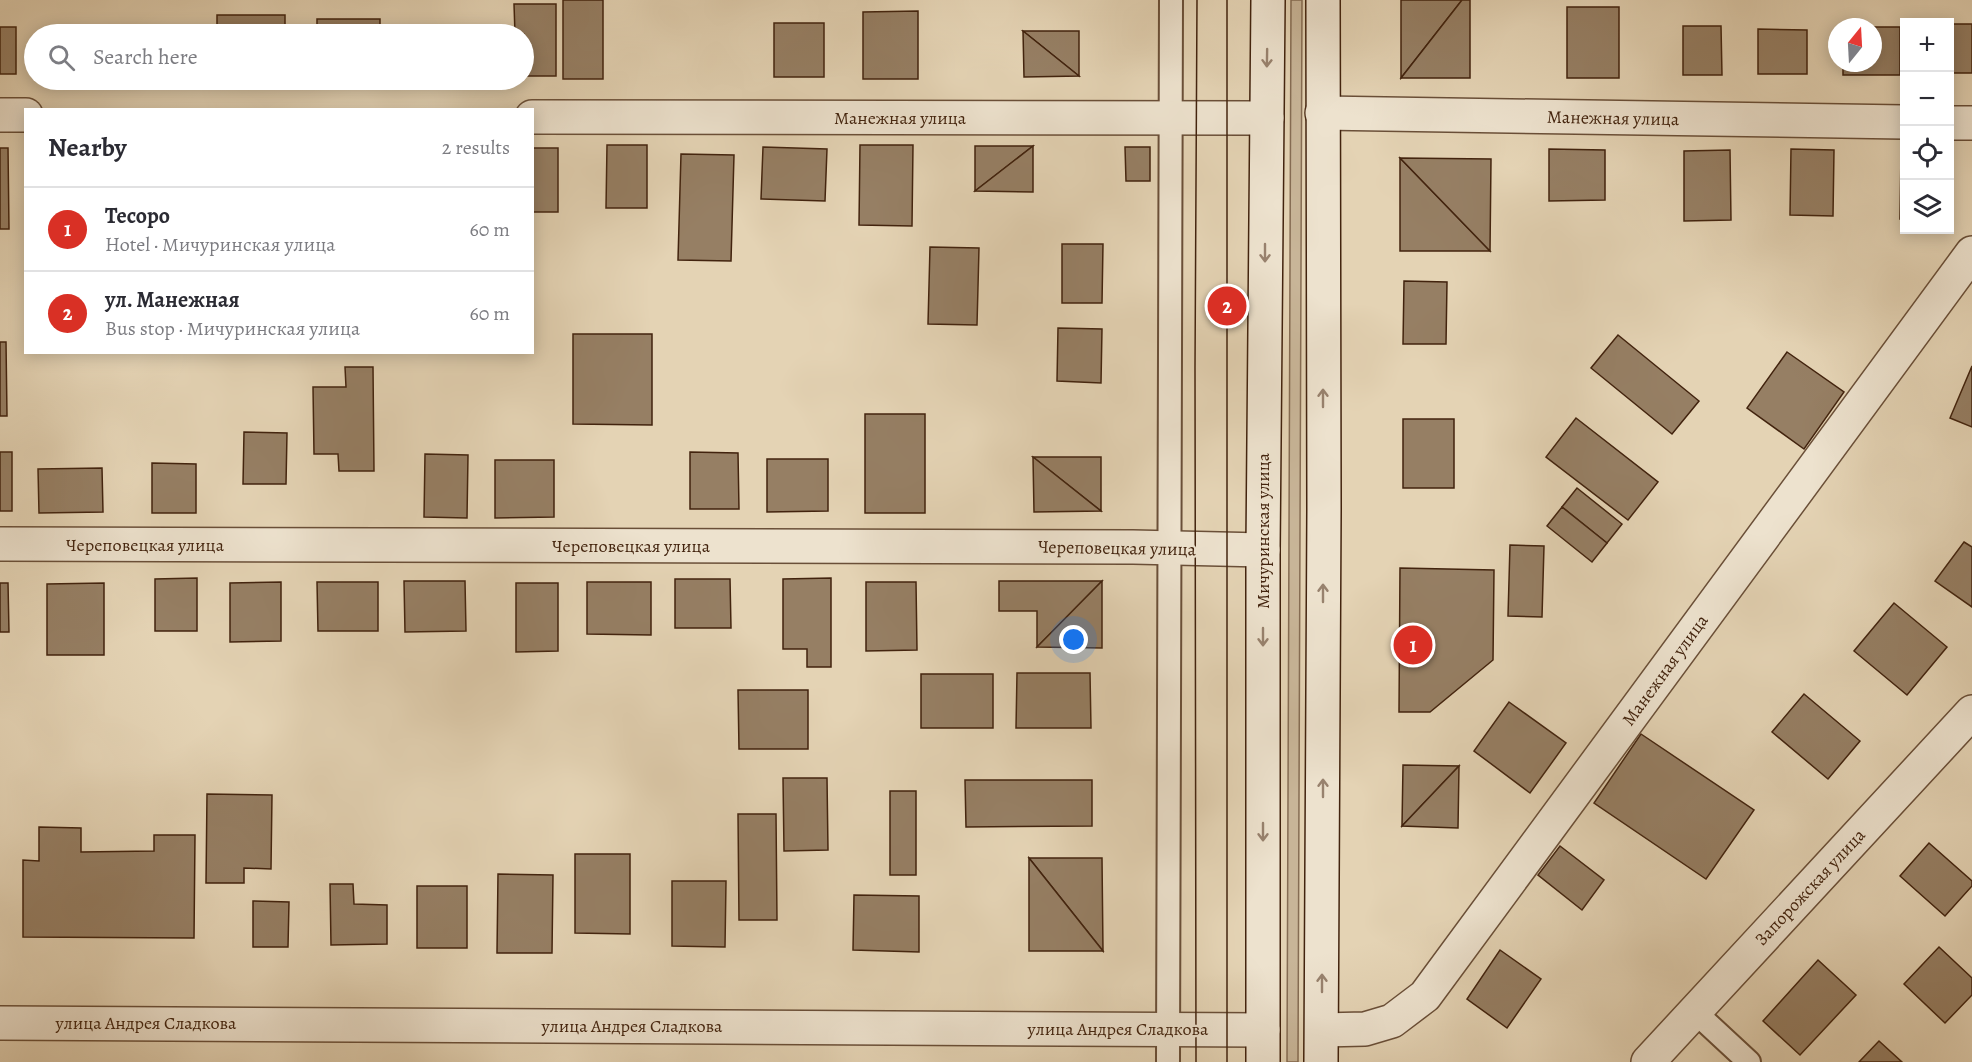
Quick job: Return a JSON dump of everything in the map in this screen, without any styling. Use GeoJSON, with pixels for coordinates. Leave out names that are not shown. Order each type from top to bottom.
{"type":"FeatureCollection","features":[{"type":"Feature","properties":{"kind":"street","name":"Мичуринская улица"},"geometry":{"type":"LineString","coordinates":[[1263,1062],[1263,549],[1268,0]]}},
{"type":"Feature","properties":{"kind":"street"},"geometry":{"type":"LineString","coordinates":[[1321,1062],[1324,533],[1323,0]]}},
{"type":"Feature","properties":{"kind":"street","name":"Манежная улица"},"geometry":{"type":"LineString","coordinates":[[1322,113],[1900,122]]}},
{"type":"Feature","properties":{"kind":"street"},"geometry":{"type":"LineString","coordinates":[[0,115],[24,115]]}},
{"type":"Feature","properties":{"kind":"street","name":"Манежная улица"},"geometry":{"type":"LineString","coordinates":[[534,117],[1267,118]]}},
{"type":"Feature","properties":{"kind":"street"},"geometry":{"type":"LineString","coordinates":[[1954,123],[1972,123]]}},
{"type":"Feature","properties":{"kind":"street","name":"Манежная улица"},"geometry":{"type":"LineString","coordinates":[[1322,1030],[1365,1029],[1392,1021],[1425,996],[1972,253]]}},
{"type":"Feature","properties":{"kind":"street","name":"Череповецкая улица"},"geometry":{"type":"LineString","coordinates":[[0,544],[1263,549]]}},
{"type":"Feature","properties":{"kind":"street","name":"Запорожская улица"},"geometry":{"type":"LineString","coordinates":[[1648,1062],[1972,712]]}},
{"type":"Feature","properties":{"kind":"street","name":"улица Андрея Сладкова"},"geometry":{"type":"LineString","coordinates":[[0,1023],[1263,1030]]}},
{"type":"Feature","properties":{"kind":"lane"},"geometry":{"type":"LineString","coordinates":[[1168,1062],[1171,0]]}},
{"type":"Feature","properties":{"kind":"lane"},"geometry":{"type":"LineString","coordinates":[[1695,1012],[1749,1062]]}},
{"type":"Feature","properties":{"kind":"shaded area"},"geometry":{"type":"Polygon","coordinates":[[[1291,0],[1302,0],[1298,1062],[1287,1062],[1291,0]]]}},
{"type":"Feature","properties":{"kind":"building"},"geometry":{"type":"Polygon","coordinates":[[[563,0],[603,0],[603,79],[563,79],[563,0]]]}},
{"type":"Feature","properties":{"kind":"building"},"geometry":{"type":"Polygon","coordinates":[[[1401,0],[1462,0],[1401,78],[1401,0]]]}},
{"type":"Feature","properties":{"kind":"building"},"geometry":{"type":"Polygon","coordinates":[[[1462,0],[1470,0],[1470,78],[1401,78],[1462,0]]]}},
{"type":"Feature","properties":{"kind":"building"},"geometry":{"type":"Polygon","coordinates":[[[514,4],[556,4],[556,76],[534,76],[534,24],[515,24],[514,4]]]}},
{"type":"Feature","properties":{"kind":"building"},"geometry":{"type":"Polygon","coordinates":[[[1567,7],[1619,7],[1619,78],[1567,78],[1567,7]]]}},
{"type":"Feature","properties":{"kind":"building"},"geometry":{"type":"Polygon","coordinates":[[[918,11],[918,79],[863,79],[863,12],[918,11]]]}},
{"type":"Feature","properties":{"kind":"building"},"geometry":{"type":"Polygon","coordinates":[[[217,15],[285,15],[285,24],[217,24],[217,15]]]}},
{"type":"Feature","properties":{"kind":"building"},"geometry":{"type":"Polygon","coordinates":[[[317,19],[380,19],[380,24],[317,24],[317,19]]]}},
{"type":"Feature","properties":{"kind":"building"},"geometry":{"type":"Polygon","coordinates":[[[774,23],[824,23],[824,77],[774,77],[774,23]]]}},
{"type":"Feature","properties":{"kind":"building"},"geometry":{"type":"Polygon","coordinates":[[[1954,24],[1972,24],[1972,73],[1954,73],[1954,24]]]}},
{"type":"Feature","properties":{"kind":"building"},"geometry":{"type":"Polygon","coordinates":[[[1683,26],[1721,26],[1722,75],[1683,75],[1683,26]]]}},
{"type":"Feature","properties":{"kind":"building"},"geometry":{"type":"Polygon","coordinates":[[[0,27],[16,27],[16,74],[0,74],[0,27]]]}},
{"type":"Feature","properties":{"kind":"building"},"geometry":{"type":"Polygon","coordinates":[[[1882,27],[1900,27],[1900,75],[1843,75],[1843,72],[1882,72],[1882,27]]]}},
{"type":"Feature","properties":{"kind":"building"},"geometry":{"type":"Polygon","coordinates":[[[1758,29],[1807,30],[1807,74],[1758,74],[1758,29]]]}},
{"type":"Feature","properties":{"kind":"building"},"geometry":{"type":"Polygon","coordinates":[[[1023,31],[1079,31],[1079,76],[1023,31]]]}},
{"type":"Feature","properties":{"kind":"building"},"geometry":{"type":"Polygon","coordinates":[[[1023,31],[1079,76],[1024,77],[1023,31]]]}},
{"type":"Feature","properties":{"kind":"building"},"geometry":{"type":"Polygon","coordinates":[[[607,145],[647,145],[647,208],[606,208],[607,145]]]}},
{"type":"Feature","properties":{"kind":"building"},"geometry":{"type":"Polygon","coordinates":[[[860,145],[913,145],[912,226],[859,225],[860,145]]]}},
{"type":"Feature","properties":{"kind":"building"},"geometry":{"type":"Polygon","coordinates":[[[975,146],[1033,146],[975,191],[975,146]]]}},
{"type":"Feature","properties":{"kind":"building"},"geometry":{"type":"Polygon","coordinates":[[[1033,146],[1033,192],[975,191],[1033,146]]]}},
{"type":"Feature","properties":{"kind":"building"},"geometry":{"type":"Polygon","coordinates":[[[763,147],[827,149],[825,201],[761,199],[763,147]]]}},
{"type":"Feature","properties":{"kind":"building"},"geometry":{"type":"Polygon","coordinates":[[[1125,147],[1150,147],[1150,181],[1126,181],[1125,147]]]}},
{"type":"Feature","properties":{"kind":"building"},"geometry":{"type":"Polygon","coordinates":[[[0,148],[8,148],[9,229],[0,229],[0,148]]]}},
{"type":"Feature","properties":{"kind":"building"},"geometry":{"type":"Polygon","coordinates":[[[534,148],[558,148],[558,212],[534,212],[534,148]]]}},
{"type":"Feature","properties":{"kind":"building"},"geometry":{"type":"Polygon","coordinates":[[[1549,149],[1605,150],[1605,200],[1549,201],[1549,149]]]}},
{"type":"Feature","properties":{"kind":"building"},"geometry":{"type":"Polygon","coordinates":[[[1791,149],[1834,150],[1833,216],[1790,215],[1791,149]]]}},
{"type":"Feature","properties":{"kind":"building"},"geometry":{"type":"Polygon","coordinates":[[[1730,150],[1731,220],[1684,221],[1684,151],[1730,150]]]}},
{"type":"Feature","properties":{"kind":"building"},"geometry":{"type":"Polygon","coordinates":[[[681,154],[734,155],[731,261],[678,260],[681,154]]]}},
{"type":"Feature","properties":{"kind":"building"},"geometry":{"type":"Polygon","coordinates":[[[1400,158],[1490,251],[1400,251],[1400,158]]]}},
{"type":"Feature","properties":{"kind":"building"},"geometry":{"type":"Polygon","coordinates":[[[1400,158],[1491,159],[1490,251],[1400,158]]]}},
{"type":"Feature","properties":{"kind":"building"},"geometry":{"type":"Polygon","coordinates":[[[1062,244],[1103,244],[1102,303],[1062,303],[1062,244]]]}},
{"type":"Feature","properties":{"kind":"building"},"geometry":{"type":"Polygon","coordinates":[[[930,247],[979,248],[977,325],[928,324],[930,247]]]}},
{"type":"Feature","properties":{"kind":"building"},"geometry":{"type":"Polygon","coordinates":[[[1404,281],[1447,282],[1446,344],[1403,344],[1404,281]]]}},
{"type":"Feature","properties":{"kind":"building"},"geometry":{"type":"Polygon","coordinates":[[[1058,328],[1102,329],[1101,383],[1057,381],[1058,328]]]}},
{"type":"Feature","properties":{"kind":"building"},"geometry":{"type":"Polygon","coordinates":[[[573,334],[652,334],[652,425],[573,424],[573,334]]]}},
{"type":"Feature","properties":{"kind":"building"},"geometry":{"type":"Polygon","coordinates":[[[1618,335],[1699,401],[1672,434],[1591,368],[1618,335]]]}},
{"type":"Feature","properties":{"kind":"building"},"geometry":{"type":"Polygon","coordinates":[[[0,342],[6,342],[7,416],[0,416],[0,342]]]}},
{"type":"Feature","properties":{"kind":"building"},"geometry":{"type":"Polygon","coordinates":[[[1787,352],[1844,392],[1804,449],[1747,408],[1787,352]]]}},
{"type":"Feature","properties":{"kind":"building"},"geometry":{"type":"Polygon","coordinates":[[[1972,366],[1972,427],[1950,418],[1972,366]]]}},
{"type":"Feature","properties":{"kind":"building"},"geometry":{"type":"Polygon","coordinates":[[[345,367],[373,367],[374,471],[339,471],[338,454],[314,454],[313,387],[346,387],[345,367]]]}},
{"type":"Feature","properties":{"kind":"building"},"geometry":{"type":"Polygon","coordinates":[[[865,414],[925,414],[925,513],[865,513],[865,414]]]}},
{"type":"Feature","properties":{"kind":"building"},"geometry":{"type":"Polygon","coordinates":[[[1576,418],[1658,482],[1628,520],[1546,457],[1576,418]]]}},
{"type":"Feature","properties":{"kind":"building"},"geometry":{"type":"Polygon","coordinates":[[[1403,419],[1454,419],[1454,488],[1403,488],[1403,419]]]}},
{"type":"Feature","properties":{"kind":"building"},"geometry":{"type":"Polygon","coordinates":[[[244,432],[287,433],[286,484],[243,484],[244,432]]]}},
{"type":"Feature","properties":{"kind":"building"},"geometry":{"type":"Polygon","coordinates":[[[0,452],[12,452],[12,511],[0,511],[0,452]]]}},
{"type":"Feature","properties":{"kind":"building"},"geometry":{"type":"Polygon","coordinates":[[[690,452],[738,453],[739,509],[690,509],[690,452]]]}},
{"type":"Feature","properties":{"kind":"building"},"geometry":{"type":"Polygon","coordinates":[[[425,454],[468,455],[467,518],[424,517],[425,454]]]}},
{"type":"Feature","properties":{"kind":"building"},"geometry":{"type":"Polygon","coordinates":[[[1033,457],[1101,457],[1101,511],[1033,457]]]}},
{"type":"Feature","properties":{"kind":"building"},"geometry":{"type":"Polygon","coordinates":[[[1033,457],[1101,511],[1034,512],[1033,457]]]}},
{"type":"Feature","properties":{"kind":"building"},"geometry":{"type":"Polygon","coordinates":[[[767,459],[828,459],[828,511],[767,512],[767,459]]]}},
{"type":"Feature","properties":{"kind":"building"},"geometry":{"type":"Polygon","coordinates":[[[495,460],[554,460],[554,517],[495,518],[495,460]]]}},
{"type":"Feature","properties":{"kind":"building"},"geometry":{"type":"Polygon","coordinates":[[[152,463],[196,464],[196,513],[152,513],[152,463]]]}},
{"type":"Feature","properties":{"kind":"building"},"geometry":{"type":"Polygon","coordinates":[[[102,468],[103,512],[39,513],[38,469],[102,468]]]}},
{"type":"Feature","properties":{"kind":"building"},"geometry":{"type":"Polygon","coordinates":[[[1577,488],[1622,524],[1607,543],[1562,507],[1577,488]]]}},
{"type":"Feature","properties":{"kind":"building"},"geometry":{"type":"Polygon","coordinates":[[[1562,507],[1607,543],[1592,562],[1547,526],[1562,507]]]}},
{"type":"Feature","properties":{"kind":"building"},"geometry":{"type":"Polygon","coordinates":[[[1964,542],[1972,547],[1972,607],[1935,581],[1964,542]]]}},
{"type":"Feature","properties":{"kind":"building"},"geometry":{"type":"Polygon","coordinates":[[[1510,545],[1544,546],[1542,617],[1508,616],[1510,545]]]}},
{"type":"Feature","properties":{"kind":"building"},"geometry":{"type":"Polygon","coordinates":[[[1400,568],[1494,570],[1493,660],[1430,712],[1399,712],[1400,568]]]}},
{"type":"Feature","properties":{"kind":"building"},"geometry":{"type":"Polygon","coordinates":[[[197,578],[197,631],[155,631],[155,579],[197,578]]]}},
{"type":"Feature","properties":{"kind":"building"},"geometry":{"type":"Polygon","coordinates":[[[831,578],[831,667],[807,667],[807,649],[783,649],[783,579],[831,578]]]}},
{"type":"Feature","properties":{"kind":"building"},"geometry":{"type":"Polygon","coordinates":[[[675,579],[730,579],[731,628],[675,628],[675,579]]]}},
{"type":"Feature","properties":{"kind":"building"},"geometry":{"type":"Polygon","coordinates":[[[404,581],[465,581],[466,631],[405,632],[404,581]]]}},
{"type":"Feature","properties":{"kind":"building"},"geometry":{"type":"Polygon","coordinates":[[[999,581],[1102,581],[1037,647],[1037,611],[999,611],[999,581]]]}},
{"type":"Feature","properties":{"kind":"building"},"geometry":{"type":"Polygon","coordinates":[[[1102,581],[1102,648],[1037,647],[1102,581]]]}},
{"type":"Feature","properties":{"kind":"building"},"geometry":{"type":"Polygon","coordinates":[[[281,582],[281,641],[230,642],[230,583],[281,582]]]}},
{"type":"Feature","properties":{"kind":"building"},"geometry":{"type":"Polygon","coordinates":[[[317,582],[378,582],[378,631],[318,631],[317,582]]]}},
{"type":"Feature","properties":{"kind":"building"},"geometry":{"type":"Polygon","coordinates":[[[587,582],[651,582],[651,635],[587,634],[587,582]]]}},
{"type":"Feature","properties":{"kind":"building"},"geometry":{"type":"Polygon","coordinates":[[[866,582],[916,582],[917,650],[866,651],[866,582]]]}},
{"type":"Feature","properties":{"kind":"building"},"geometry":{"type":"Polygon","coordinates":[[[0,583],[8,583],[9,632],[0,632],[0,583]]]}},
{"type":"Feature","properties":{"kind":"building"},"geometry":{"type":"Polygon","coordinates":[[[104,583],[104,655],[47,655],[47,584],[104,583]]]}},
{"type":"Feature","properties":{"kind":"building"},"geometry":{"type":"Polygon","coordinates":[[[516,583],[558,583],[558,651],[516,652],[516,583]]]}},
{"type":"Feature","properties":{"kind":"building"},"geometry":{"type":"Polygon","coordinates":[[[1894,603],[1947,647],[1907,695],[1854,651],[1894,603]]]}},
{"type":"Feature","properties":{"kind":"building"},"geometry":{"type":"Polygon","coordinates":[[[1017,673],[1090,673],[1091,728],[1016,728],[1017,673]]]}},
{"type":"Feature","properties":{"kind":"building"},"geometry":{"type":"Polygon","coordinates":[[[921,674],[993,674],[993,728],[921,728],[921,674]]]}},
{"type":"Feature","properties":{"kind":"building"},"geometry":{"type":"Polygon","coordinates":[[[738,690],[808,690],[808,749],[739,749],[738,690]]]}},
{"type":"Feature","properties":{"kind":"building"},"geometry":{"type":"Polygon","coordinates":[[[1804,694],[1860,741],[1828,779],[1772,732],[1804,694]]]}},
{"type":"Feature","properties":{"kind":"building"},"geometry":{"type":"Polygon","coordinates":[[[1509,702],[1566,743],[1530,793],[1474,751],[1509,702]]]}},
{"type":"Feature","properties":{"kind":"building"},"geometry":{"type":"Polygon","coordinates":[[[1641,734],[1754,810],[1706,879],[1594,803],[1641,734]]]}},
{"type":"Feature","properties":{"kind":"building"},"geometry":{"type":"Polygon","coordinates":[[[1403,765],[1459,766],[1402,826],[1403,765]]]}},
{"type":"Feature","properties":{"kind":"building"},"geometry":{"type":"Polygon","coordinates":[[[1459,766],[1458,828],[1402,826],[1459,766]]]}},
{"type":"Feature","properties":{"kind":"building"},"geometry":{"type":"Polygon","coordinates":[[[783,778],[827,778],[828,850],[784,851],[783,778]]]}},
{"type":"Feature","properties":{"kind":"building"},"geometry":{"type":"Polygon","coordinates":[[[965,780],[1092,780],[1092,826],[966,827],[965,780]]]}},
{"type":"Feature","properties":{"kind":"building"},"geometry":{"type":"Polygon","coordinates":[[[890,791],[916,791],[916,875],[890,875],[890,791]]]}},
{"type":"Feature","properties":{"kind":"building"},"geometry":{"type":"Polygon","coordinates":[[[207,794],[272,795],[271,869],[244,868],[244,883],[206,883],[207,794]]]}},
{"type":"Feature","properties":{"kind":"building"},"geometry":{"type":"Polygon","coordinates":[[[738,814],[776,814],[777,920],[739,920],[738,814]]]}},
{"type":"Feature","properties":{"kind":"building"},"geometry":{"type":"Polygon","coordinates":[[[39,827],[81,828],[81,852],[154,851],[154,835],[195,835],[194,938],[23,937],[23,860],[39,861],[39,827]]]}},
{"type":"Feature","properties":{"kind":"building"},"geometry":{"type":"Polygon","coordinates":[[[1929,843],[1972,881],[1972,886],[1945,916],[1900,876],[1929,843]]]}},
{"type":"Feature","properties":{"kind":"building"},"geometry":{"type":"Polygon","coordinates":[[[1560,846],[1604,880],[1582,910],[1538,875],[1560,846]]]}},
{"type":"Feature","properties":{"kind":"building"},"geometry":{"type":"Polygon","coordinates":[[[575,854],[630,854],[630,934],[575,933],[575,854]]]}},
{"type":"Feature","properties":{"kind":"building"},"geometry":{"type":"Polygon","coordinates":[[[1029,858],[1102,858],[1103,951],[1029,858]]]}},
{"type":"Feature","properties":{"kind":"building"},"geometry":{"type":"Polygon","coordinates":[[[1029,858],[1103,951],[1029,951],[1029,858]]]}},
{"type":"Feature","properties":{"kind":"building"},"geometry":{"type":"Polygon","coordinates":[[[498,874],[553,875],[552,953],[497,953],[498,874]]]}},
{"type":"Feature","properties":{"kind":"building"},"geometry":{"type":"Polygon","coordinates":[[[672,881],[726,881],[725,947],[672,946],[672,881]]]}},
{"type":"Feature","properties":{"kind":"building"},"geometry":{"type":"Polygon","coordinates":[[[330,884],[353,884],[354,904],[387,905],[387,944],[331,945],[330,884]]]}},
{"type":"Feature","properties":{"kind":"building"},"geometry":{"type":"Polygon","coordinates":[[[417,886],[467,886],[467,948],[417,948],[417,886]]]}},
{"type":"Feature","properties":{"kind":"building"},"geometry":{"type":"Polygon","coordinates":[[[854,895],[919,896],[919,952],[853,950],[854,895]]]}},
{"type":"Feature","properties":{"kind":"building"},"geometry":{"type":"Polygon","coordinates":[[[253,901],[289,902],[288,947],[253,947],[253,901]]]}},
{"type":"Feature","properties":{"kind":"building"},"geometry":{"type":"Polygon","coordinates":[[[1939,947],[1972,978],[1972,995],[1945,1023],[1904,984],[1939,947]]]}},
{"type":"Feature","properties":{"kind":"building"},"geometry":{"type":"Polygon","coordinates":[[[1500,950],[1541,979],[1507,1028],[1467,999],[1500,950]]]}},
{"type":"Feature","properties":{"kind":"building"},"geometry":{"type":"Polygon","coordinates":[[[1818,960],[1856,995],[1800,1055],[1763,1021],[1818,960]]]}},
{"type":"Feature","properties":{"kind":"building"},"geometry":{"type":"Polygon","coordinates":[[[1879,1041],[1902,1062],[1859,1062],[1879,1041]]]}},
{"type":"Feature","properties":{"kind":"tram line"},"geometry":{"type":"LineString","coordinates":[[1196,1062],[1197,0]]}},
{"type":"Feature","properties":{"kind":"tram line"},"geometry":{"type":"LineString","coordinates":[[1227,0],[1227,1062]]}},
{"type":"Feature","properties":{"kind":"place","name":"ул. Манежная"},"geometry":{"type":"Point","coordinates":[1227,306]}},
{"type":"Feature","properties":{"kind":"place","name":"Тесоро"},"geometry":{"type":"Point","coordinates":[1413,645]}}]}
